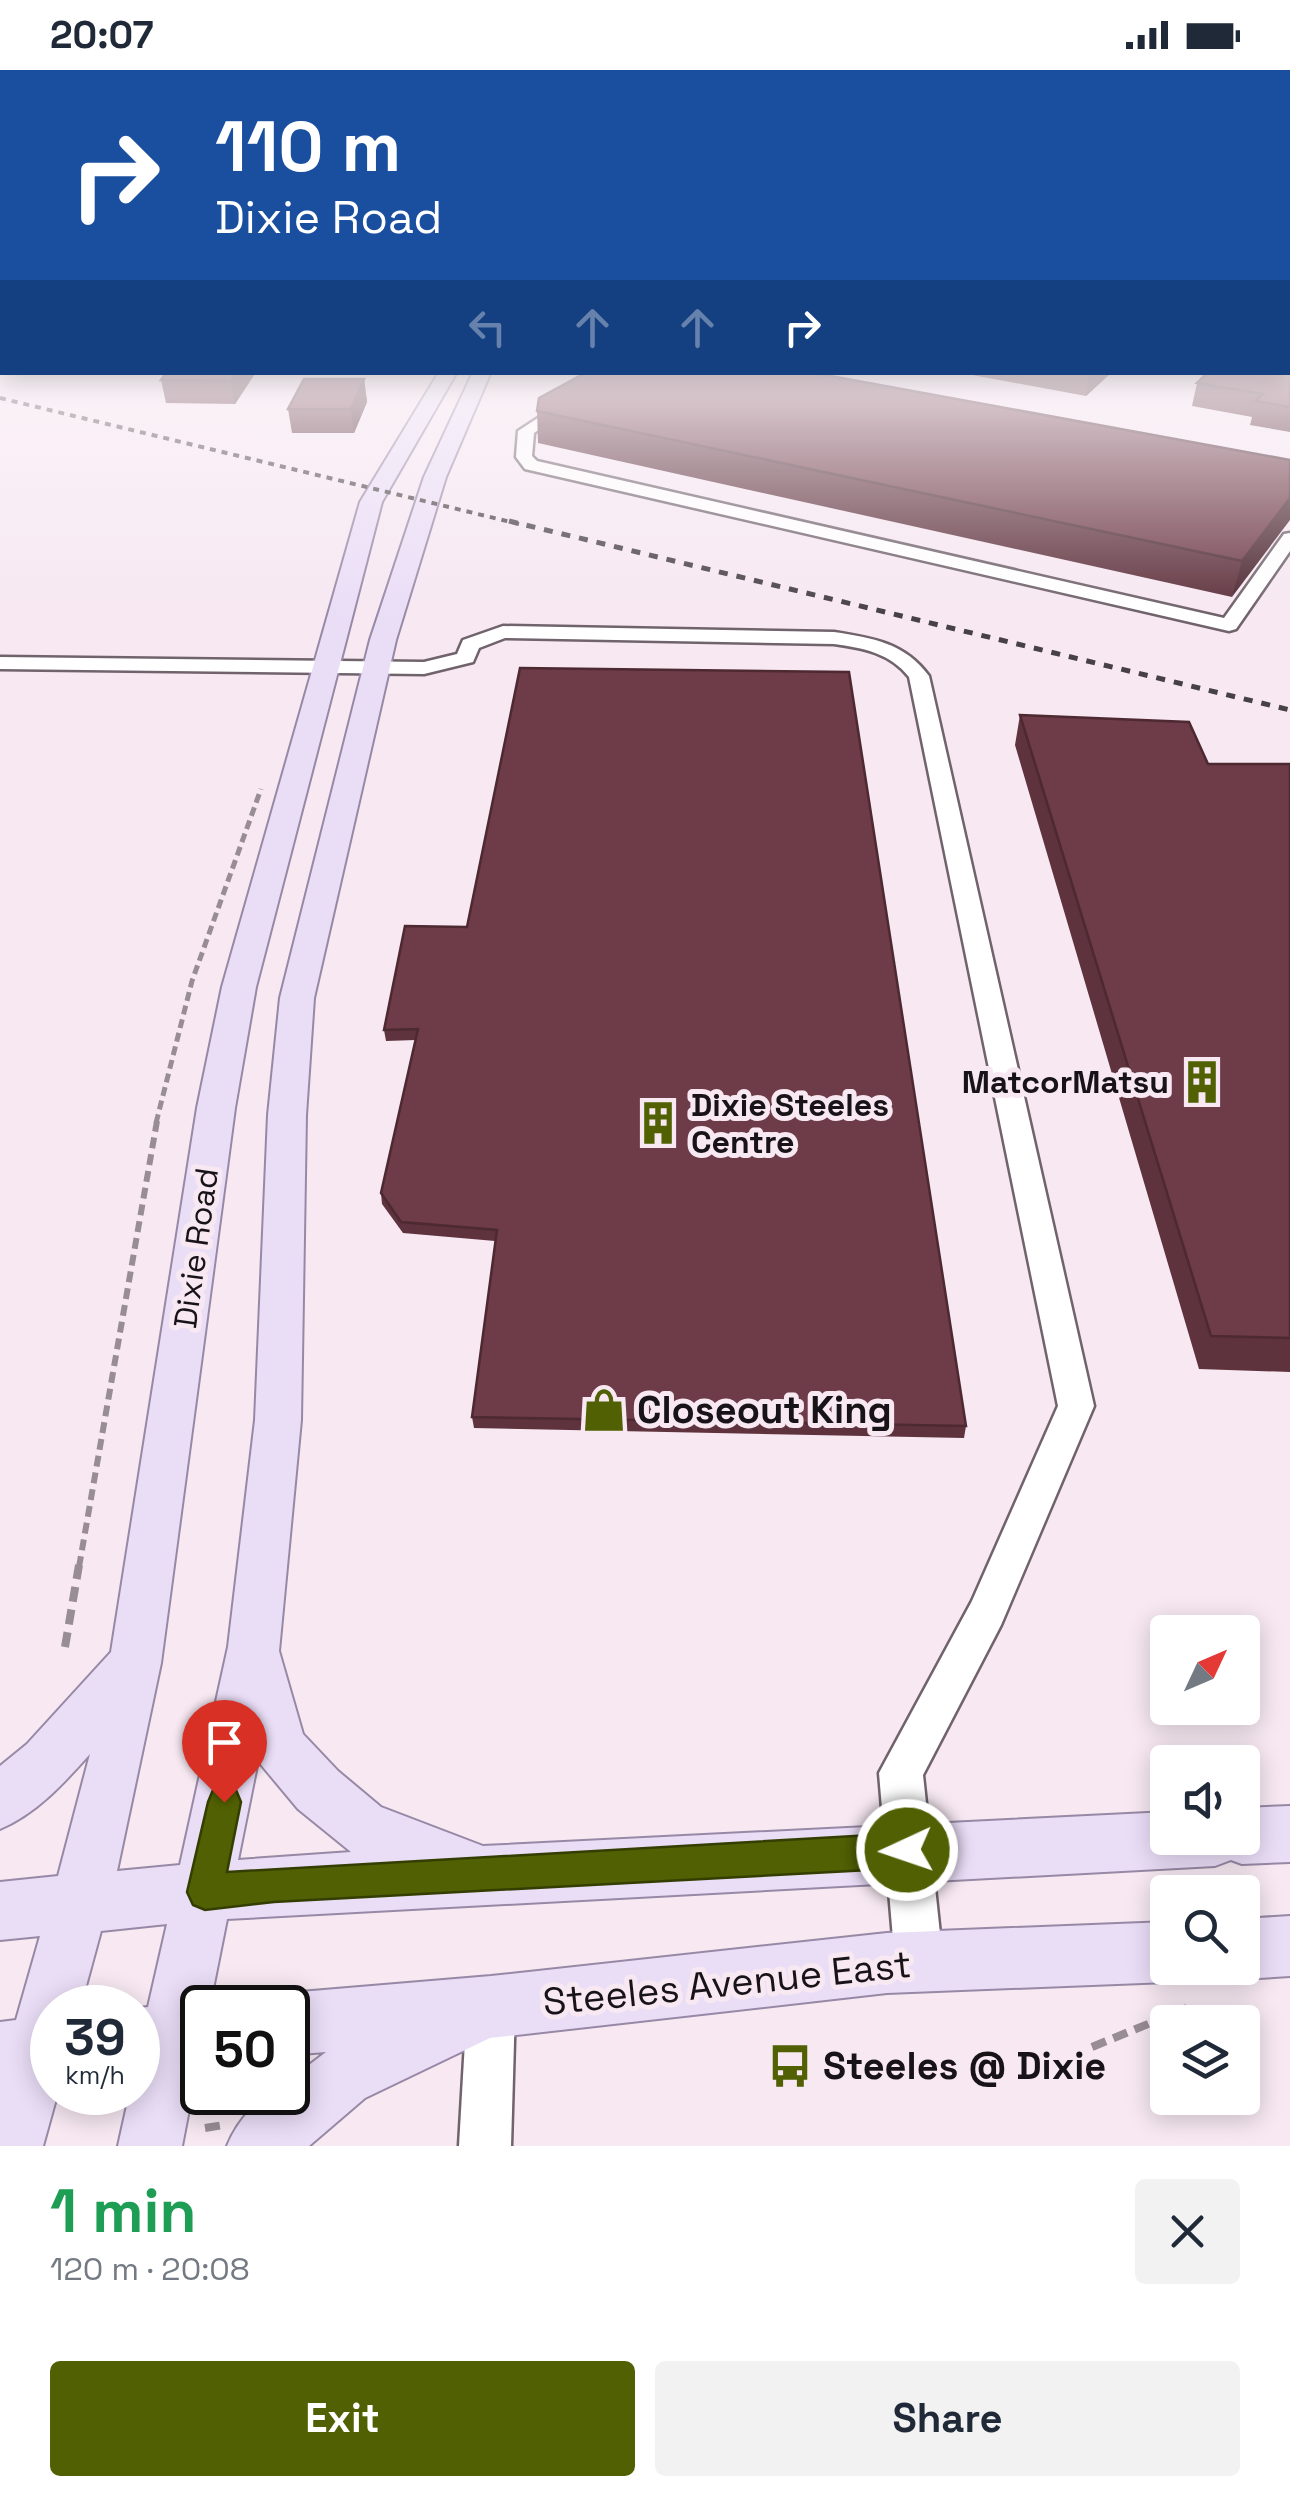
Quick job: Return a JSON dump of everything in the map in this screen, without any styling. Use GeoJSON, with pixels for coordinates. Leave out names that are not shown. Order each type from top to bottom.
{"type":"FeatureCollection","features":[{"type":"Feature","properties":{"kind":"main road","name":"Dixie Road"},"geometry":{"type":"LineString","coordinates":[[52,1985],[106,1808],[135,1663],[216,1108],[239,987],[381,477],[422,420]]}},
{"type":"Feature","properties":{"kind":"main road"},"geometry":{"type":"LineString","coordinates":[[462,420],[435,477],[376,668],[298,998],[287,1115],[278,1420],[254,1647],[205,1892],[171,2036],[210,2136],[492,2007]]}},
{"type":"Feature","properties":{"kind":"main road"},"geometry":{"type":"LineString","coordinates":[[254,1647],[279,1748],[318,1790],[363,1829],[486,1875]]}},
{"type":"Feature","properties":{"kind":"main road"},"geometry":{"type":"LineString","coordinates":[[0,1801],[46,1764],[135,1663]]}},
{"type":"Feature","properties":{"kind":"main road"},"geometry":{"type":"LineString","coordinates":[[1260,1835],[1290,1834]]}},
{"type":"Feature","properties":{"kind":"main road"},"geometry":{"type":"LineString","coordinates":[[0,1911],[205,1892],[907,1850],[1150,1841]]}},
{"type":"Feature","properties":{"kind":"main road"},"geometry":{"type":"LineString","coordinates":[[1260,1947],[1290,1946]]}},
{"type":"Feature","properties":{"kind":"main road","name":"Steeles Avenue East"},"geometry":{"type":"LineString","coordinates":[[310,2022],[920,1962],[1150,1953]]}},
{"type":"Feature","properties":{"kind":"main road","name":"Dixie Road"},"geometry":{"type":"LineString","coordinates":[[12,2146],[30,2050]]}},
{"type":"Feature","properties":{"kind":"lane"},"geometry":{"type":"LineString","coordinates":[[542,420],[526,431],[524,457],[547,471],[1229,625],[1290,538]]}},
{"type":"Feature","properties":{"kind":"lane"},"geometry":{"type":"LineString","coordinates":[[0,663],[424,668],[466,658],[470,644],[502,632],[800,636],[868,644],[904,657],[919,676],[1076,1406],[986,1612],[901,1774],[920,1962]]}},
{"type":"Feature","properties":{"kind":"lane"},"geometry":{"type":"LineString","coordinates":[[485,2146],[492,2007]]}},
{"type":"Feature","properties":{"kind":"path"},"geometry":{"type":"LineString","coordinates":[[65,1647],[158,1113],[192,981],[262,784]]}},
{"type":"Feature","properties":{"kind":"path"},"geometry":{"type":"LineString","coordinates":[[1092,2047],[1150,2023]]}},
{"type":"Feature","properties":{"kind":"building"},"geometry":{"type":"Polygon","coordinates":[[[579,420],[1071,420],[1290,460],[1290,498],[1242,561],[579,420]]]}},
{"type":"Feature","properties":{"kind":"building","name":"Dixie Steeles Centre"},"geometry":{"type":"Polygon","coordinates":[[[520,668],[849,672],[966,1426],[472,1417],[497,1230],[401,1222],[381,1193],[418,1029],[384,1030],[405,926],[467,927],[520,668]]]}},
{"type":"Feature","properties":{"kind":"building","name":"MatcorMatsu"},"geometry":{"type":"Polygon","coordinates":[[[1020,715],[1189,722],[1208,764],[1290,764],[1290,1338],[1211,1336],[1020,715]]]}},
{"type":"Feature","properties":{"kind":"railway"},"geometry":{"type":"LineString","coordinates":[[90,420],[519,524]]}},
{"type":"Feature","properties":{"kind":"railway"},"geometry":{"type":"LineString","coordinates":[[509,521],[1290,710]]}},
{"type":"Feature","properties":{"kind":"place","name":"MatcorMatsu"},"geometry":{"type":"Point","coordinates":[1202,1082]}},
{"type":"Feature","properties":{"kind":"place","name":"Dixie Steeles Centre"},"geometry":{"type":"Point","coordinates":[658,1123]}},
{"type":"Feature","properties":{"kind":"place","name":"Closeout King"},"geometry":{"type":"Point","coordinates":[604,1410]}},
{"type":"Feature","properties":{"kind":"place","name":"Steeles @ Dixie"},"geometry":{"type":"Point","coordinates":[790,2066]}},
{"type":"Feature","properties":{"kind":"route"},"geometry":{"type":"LineString","coordinates":[[224,1802],[205,1892],[907,1850]]}}]}
